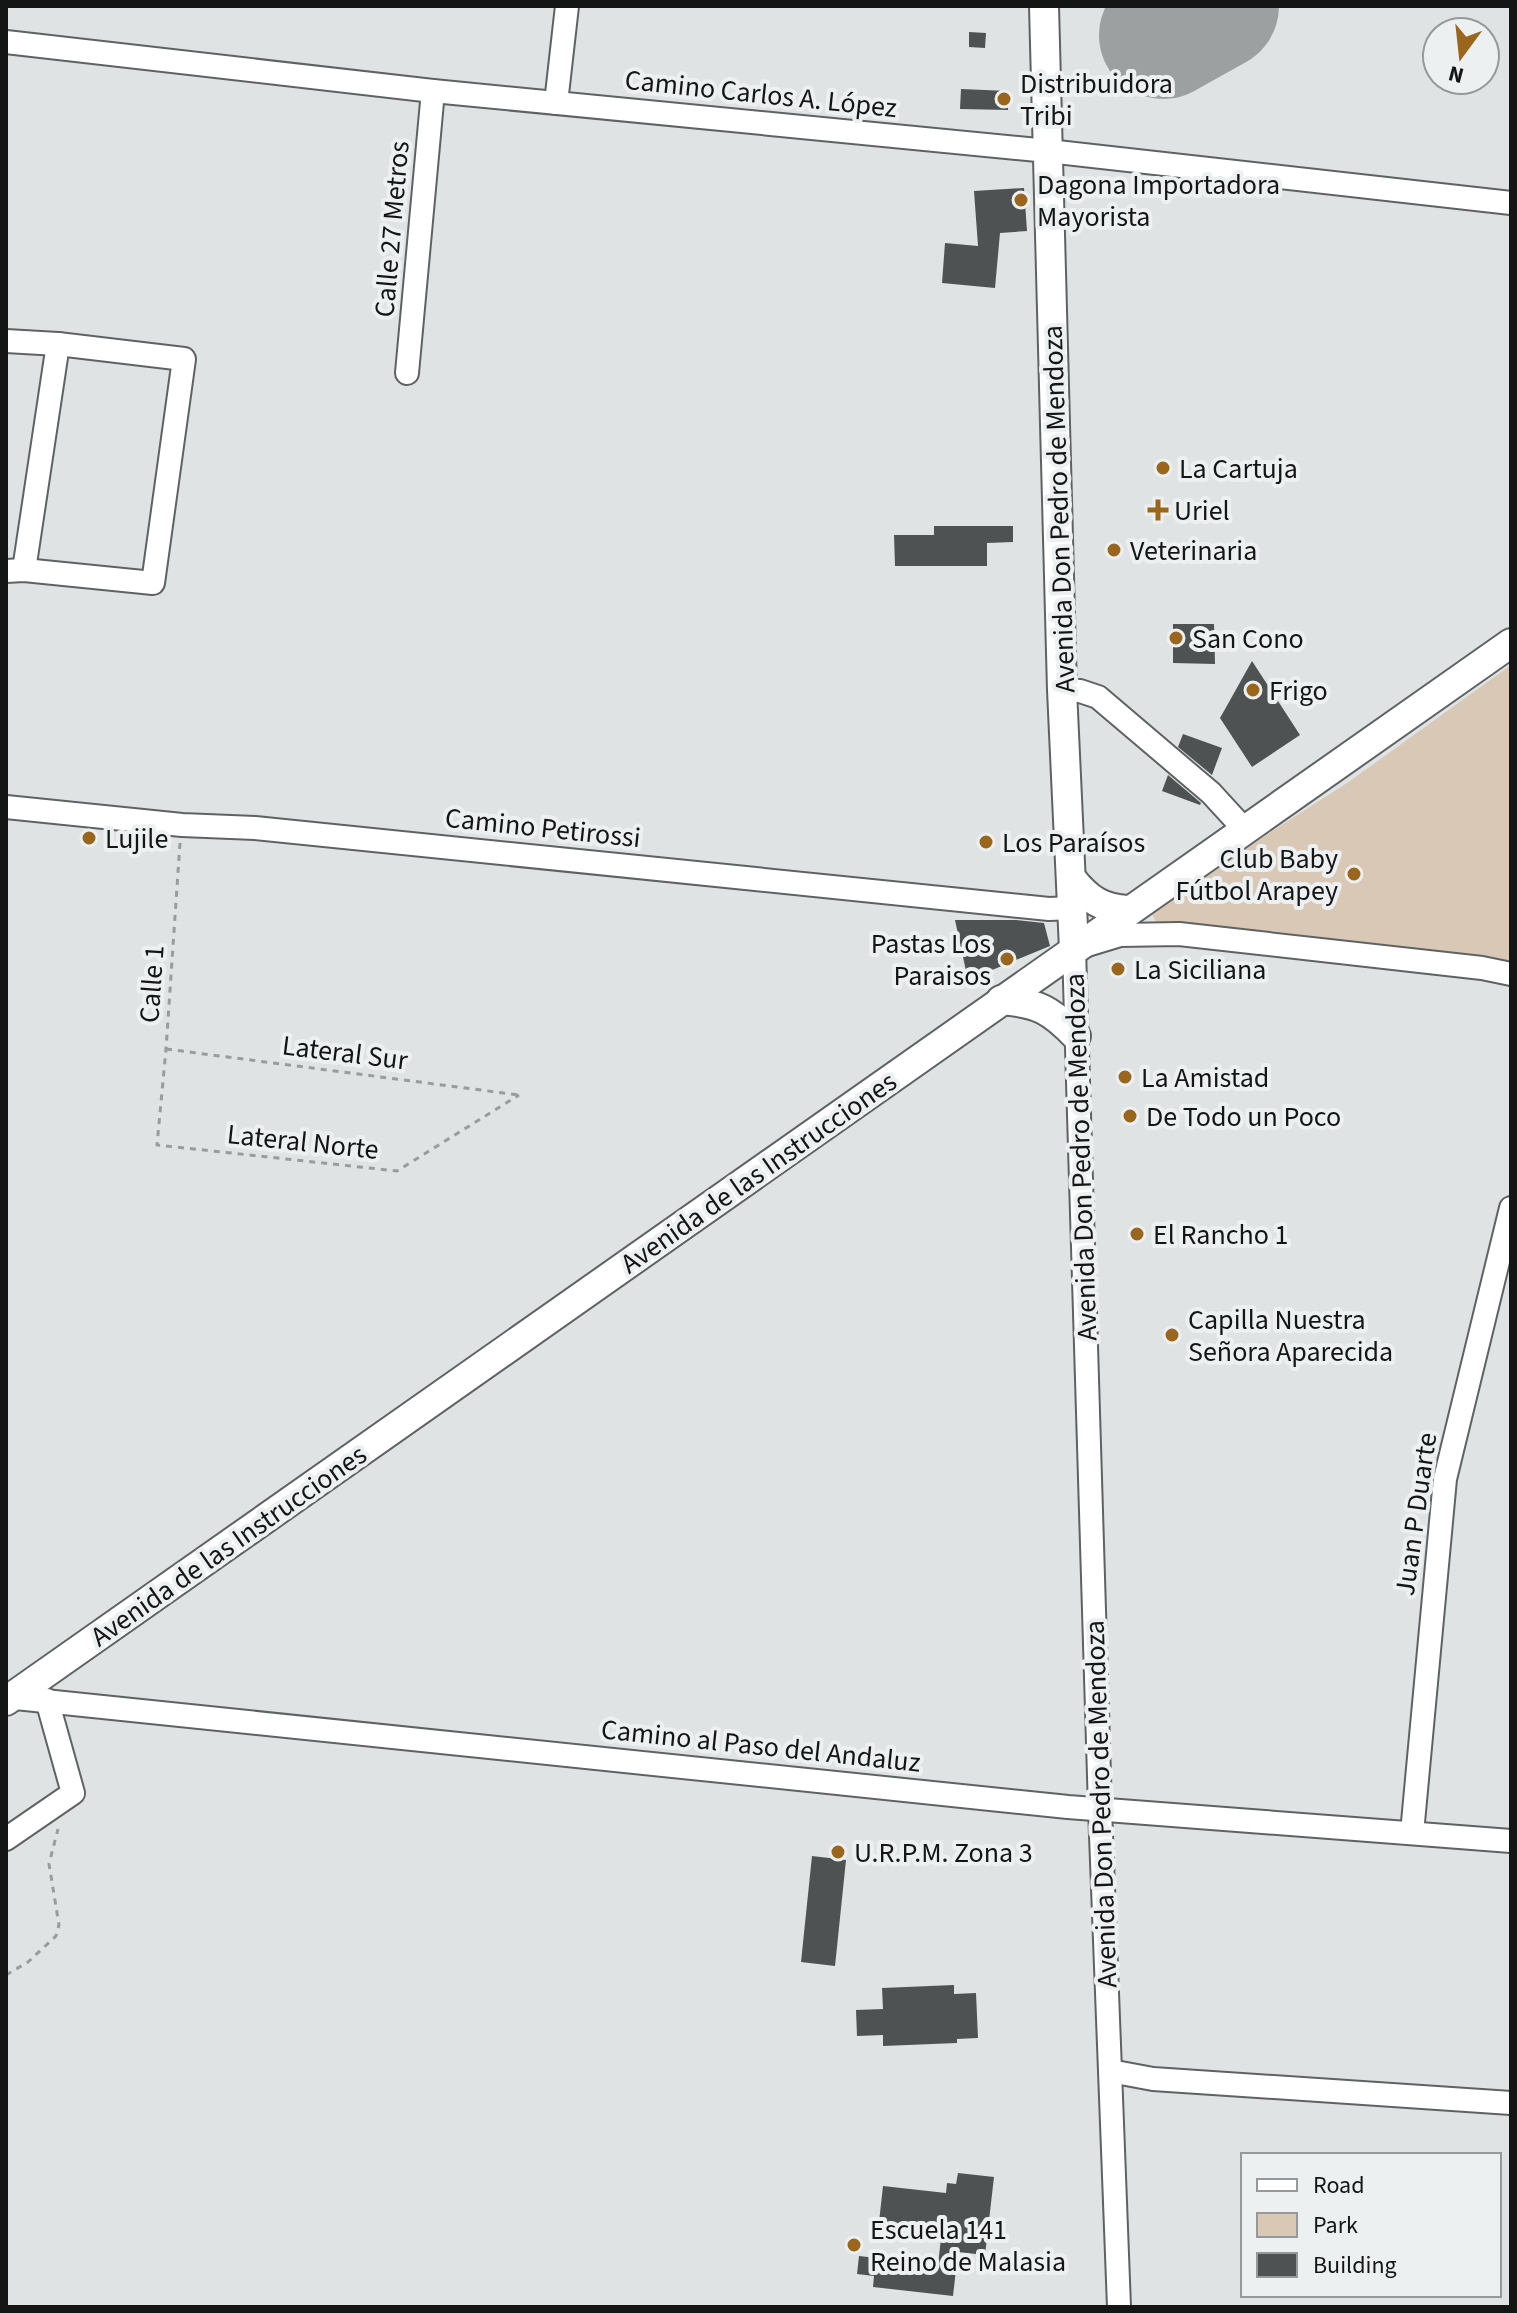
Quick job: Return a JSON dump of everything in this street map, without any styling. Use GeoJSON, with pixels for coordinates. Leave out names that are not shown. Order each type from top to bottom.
{"type":"FeatureCollection","features":[{"type":"Feature","properties":{"kind":"main road","name":"Avenida Don Pedro de Mendoza"},"geometry":{"type":"LineString","coordinates":[[1044,6],[1062,690],[1074,949]]}},
{"type":"Feature","properties":{"kind":"main road","name":"Avenida de las Instrucciones"},"geometry":{"type":"LineString","coordinates":[[8,1699],[1511,643]]}},
{"type":"Feature","properties":{"kind":"main road"},"geometry":{"type":"LineString","coordinates":[[1072,879],[1086,896],[1099,905],[1128,910]]}},
{"type":"Feature","properties":{"kind":"main road"},"geometry":{"type":"LineString","coordinates":[[1001,1000],[1028,1002],[1047,1010],[1076,1036]]}},
{"type":"Feature","properties":{"kind":"street"},"geometry":{"type":"LineString","coordinates":[[556,103],[567,6]]}},
{"type":"Feature","properties":{"kind":"street","name":"Camino Carlos A. López"},"geometry":{"type":"LineString","coordinates":[[6,42],[433,91],[1048,151],[1511,203]]}},
{"type":"Feature","properties":{"kind":"street","name":"Calle 27 Metros"},"geometry":{"type":"LineString","coordinates":[[407,373],[433,91]]}},
{"type":"Feature","properties":{"kind":"street"},"geometry":{"type":"LineString","coordinates":[[6,341],[58,344],[184,359],[153,583],[15,570],[58,344]]}},
{"type":"Feature","properties":{"kind":"street"},"geometry":{"type":"LineString","coordinates":[[1062,690],[1080,691],[1098,697],[1211,793],[1244,829]]}},
{"type":"Feature","properties":{"kind":"street","name":"Camino Petirossi"},"geometry":{"type":"LineString","coordinates":[[6,807],[182,825],[255,828],[1026,907],[1073,908]]}},
{"type":"Feature","properties":{"kind":"street"},"geometry":{"type":"LineString","coordinates":[[1074,949],[1120,935],[1179,934],[1482,968],[1511,974]]}},
{"type":"Feature","properties":{"kind":"street","name":"Avenida Don Pedro de Mendoza"},"geometry":{"type":"LineString","coordinates":[[1074,949],[1100,1809],[1119,2307]]}},
{"type":"Feature","properties":{"kind":"street","name":"Juan P Duarte"},"geometry":{"type":"LineString","coordinates":[[1412,1833],[1445,1479],[1511,1208]]}},
{"type":"Feature","properties":{"kind":"street","name":"Camino al Paso del Andaluz"},"geometry":{"type":"LineString","coordinates":[[8,1699],[47,1700],[1100,1809],[1511,1841]]}},
{"type":"Feature","properties":{"kind":"street"},"geometry":{"type":"LineString","coordinates":[[6,1839],[73,1793],[47,1700]]}},
{"type":"Feature","properties":{"kind":"street"},"geometry":{"type":"LineString","coordinates":[[1110,2071],[1153,2079],[1511,2103]]}},
{"type":"Feature","properties":{"kind":"path","name":"Calle 1"},"geometry":{"type":"LineString","coordinates":[[157,1145],[182,825]]}},
{"type":"Feature","properties":{"kind":"path","name":"Lateral Sur"},"geometry":{"type":"LineString","coordinates":[[166,1049],[519,1095]]}},
{"type":"Feature","properties":{"kind":"path","name":"Lateral Norte"},"geometry":{"type":"LineString","coordinates":[[157,1145],[397,1171],[519,1095]]}},
{"type":"Feature","properties":{"kind":"path"},"geometry":{"type":"LineString","coordinates":[[6,1975],[28,1962],[56,1936],[59,1925],[49,1864],[59,1824],[73,1793]]}},
{"type":"Feature","properties":{"kind":"green space"},"geometry":{"type":"Polygon","coordinates":[[[1511,665],[1511,964],[1157,924],[1152,914],[1156,906],[1350,781],[1511,665]]]}},
{"type":"Feature","properties":{"kind":"building"},"geometry":{"type":"Polygon","coordinates":[[[969,32],[986,33],[985,48],[969,47],[969,32]]]}},
{"type":"Feature","properties":{"kind":"building"},"geometry":{"type":"Polygon","coordinates":[[[961,89],[1008,91],[1008,110],[960,109],[961,89]]]}},
{"type":"Feature","properties":{"kind":"building"},"geometry":{"type":"Polygon","coordinates":[[[1024,188],[1027,231],[1000,233],[995,288],[942,283],[945,243],[978,246],[974,191],[1024,188]]]}},
{"type":"Feature","properties":{"kind":"building"},"geometry":{"type":"Polygon","coordinates":[[[934,526],[1013,526],[1013,542],[987,543],[987,566],[895,566],[894,535],[934,535],[934,526]]]}},
{"type":"Feature","properties":{"kind":"building"},"geometry":{"type":"Polygon","coordinates":[[[1173,624],[1214,624],[1215,664],[1173,663],[1173,624]]]}},
{"type":"Feature","properties":{"kind":"building","name":"Frigo"},"geometry":{"type":"Polygon","coordinates":[[[1252,661],[1300,735],[1252,767],[1220,718],[1252,661]]]}},
{"type":"Feature","properties":{"kind":"building"},"geometry":{"type":"Polygon","coordinates":[[[1183,734],[1222,748],[1212,775],[1178,747],[1183,734]]]}},
{"type":"Feature","properties":{"kind":"building"},"geometry":{"type":"Polygon","coordinates":[[[1168,775],[1201,803],[1200,805],[1162,791],[1168,775]]]}},
{"type":"Feature","properties":{"kind":"building"},"geometry":{"type":"Polygon","coordinates":[[[955,920],[1044,923],[1050,946],[968,980],[955,920]]]}},
{"type":"Feature","properties":{"kind":"building"},"geometry":{"type":"Polygon","coordinates":[[[812,1856],[846,1860],[835,1966],[801,1962],[812,1856]]]}},
{"type":"Feature","properties":{"kind":"building"},"geometry":{"type":"Polygon","coordinates":[[[954,1985],[954,1994],[976,1993],[978,2038],[957,2039],[957,2043],[883,2046],[883,2035],[857,2036],[856,2010],[883,2009],[882,1988],[954,1985]]]}},
{"type":"Feature","properties":{"kind":"building"},"geometry":{"type":"Polygon","coordinates":[[[958,2173],[994,2177],[985,2255],[958,2252],[953,2296],[873,2287],[874,2276],[857,2274],[859,2256],[938,2265],[942,2229],[879,2222],[883,2186],[946,2193],[947,2183],[956,2184],[958,2173]]]}},
{"type":"Feature","properties":{"kind":"runway"},"geometry":{"type":"LineString","coordinates":[[1163,35],[1215,6]]}},
{"type":"Feature","properties":{"kind":"place","name":"Distribuidora Tribi"},"geometry":{"type":"Point","coordinates":[1004,99]}},
{"type":"Feature","properties":{"kind":"place","name":"Dagona Importadora Mayorista"},"geometry":{"type":"Point","coordinates":[1021,200]}},
{"type":"Feature","properties":{"kind":"place","name":"La Cartuja"},"geometry":{"type":"Point","coordinates":[1163,468]}},
{"type":"Feature","properties":{"kind":"place","name":"Uriel"},"geometry":{"type":"Point","coordinates":[1158,510]}},
{"type":"Feature","properties":{"kind":"place","name":"Veterinaria"},"geometry":{"type":"Point","coordinates":[1114,550]}},
{"type":"Feature","properties":{"kind":"place","name":"San Cono"},"geometry":{"type":"Point","coordinates":[1176,638]}},
{"type":"Feature","properties":{"kind":"place","name":"Frigo"},"geometry":{"type":"Point","coordinates":[1253,690]}},
{"type":"Feature","properties":{"kind":"place","name":"Lujile"},"geometry":{"type":"Point","coordinates":[89,838]}},
{"type":"Feature","properties":{"kind":"place","name":"Los Paraísos"},"geometry":{"type":"Point","coordinates":[986,842]}},
{"type":"Feature","properties":{"kind":"place","name":"Club Baby Fútbol Arapey"},"geometry":{"type":"Point","coordinates":[1354,874]}},
{"type":"Feature","properties":{"kind":"place","name":"Pastas Los Paraisos"},"geometry":{"type":"Point","coordinates":[1007,959]}},
{"type":"Feature","properties":{"kind":"place","name":"La Siciliana"},"geometry":{"type":"Point","coordinates":[1118,969]}},
{"type":"Feature","properties":{"kind":"place","name":"La Amistad"},"geometry":{"type":"Point","coordinates":[1125,1077]}},
{"type":"Feature","properties":{"kind":"place","name":"De Todo un Poco"},"geometry":{"type":"Point","coordinates":[1130,1116]}},
{"type":"Feature","properties":{"kind":"place","name":"El Rancho 1"},"geometry":{"type":"Point","coordinates":[1137,1234]}},
{"type":"Feature","properties":{"kind":"place","name":"Capilla Nuestra Señora Aparecida"},"geometry":{"type":"Point","coordinates":[1172,1335]}},
{"type":"Feature","properties":{"kind":"place","name":"U.R.P.M. Zona 3"},"geometry":{"type":"Point","coordinates":[838,1852]}},
{"type":"Feature","properties":{"kind":"place","name":"Escuela 141 Reino de Malasia"},"geometry":{"type":"Point","coordinates":[854,2245]}}]}
